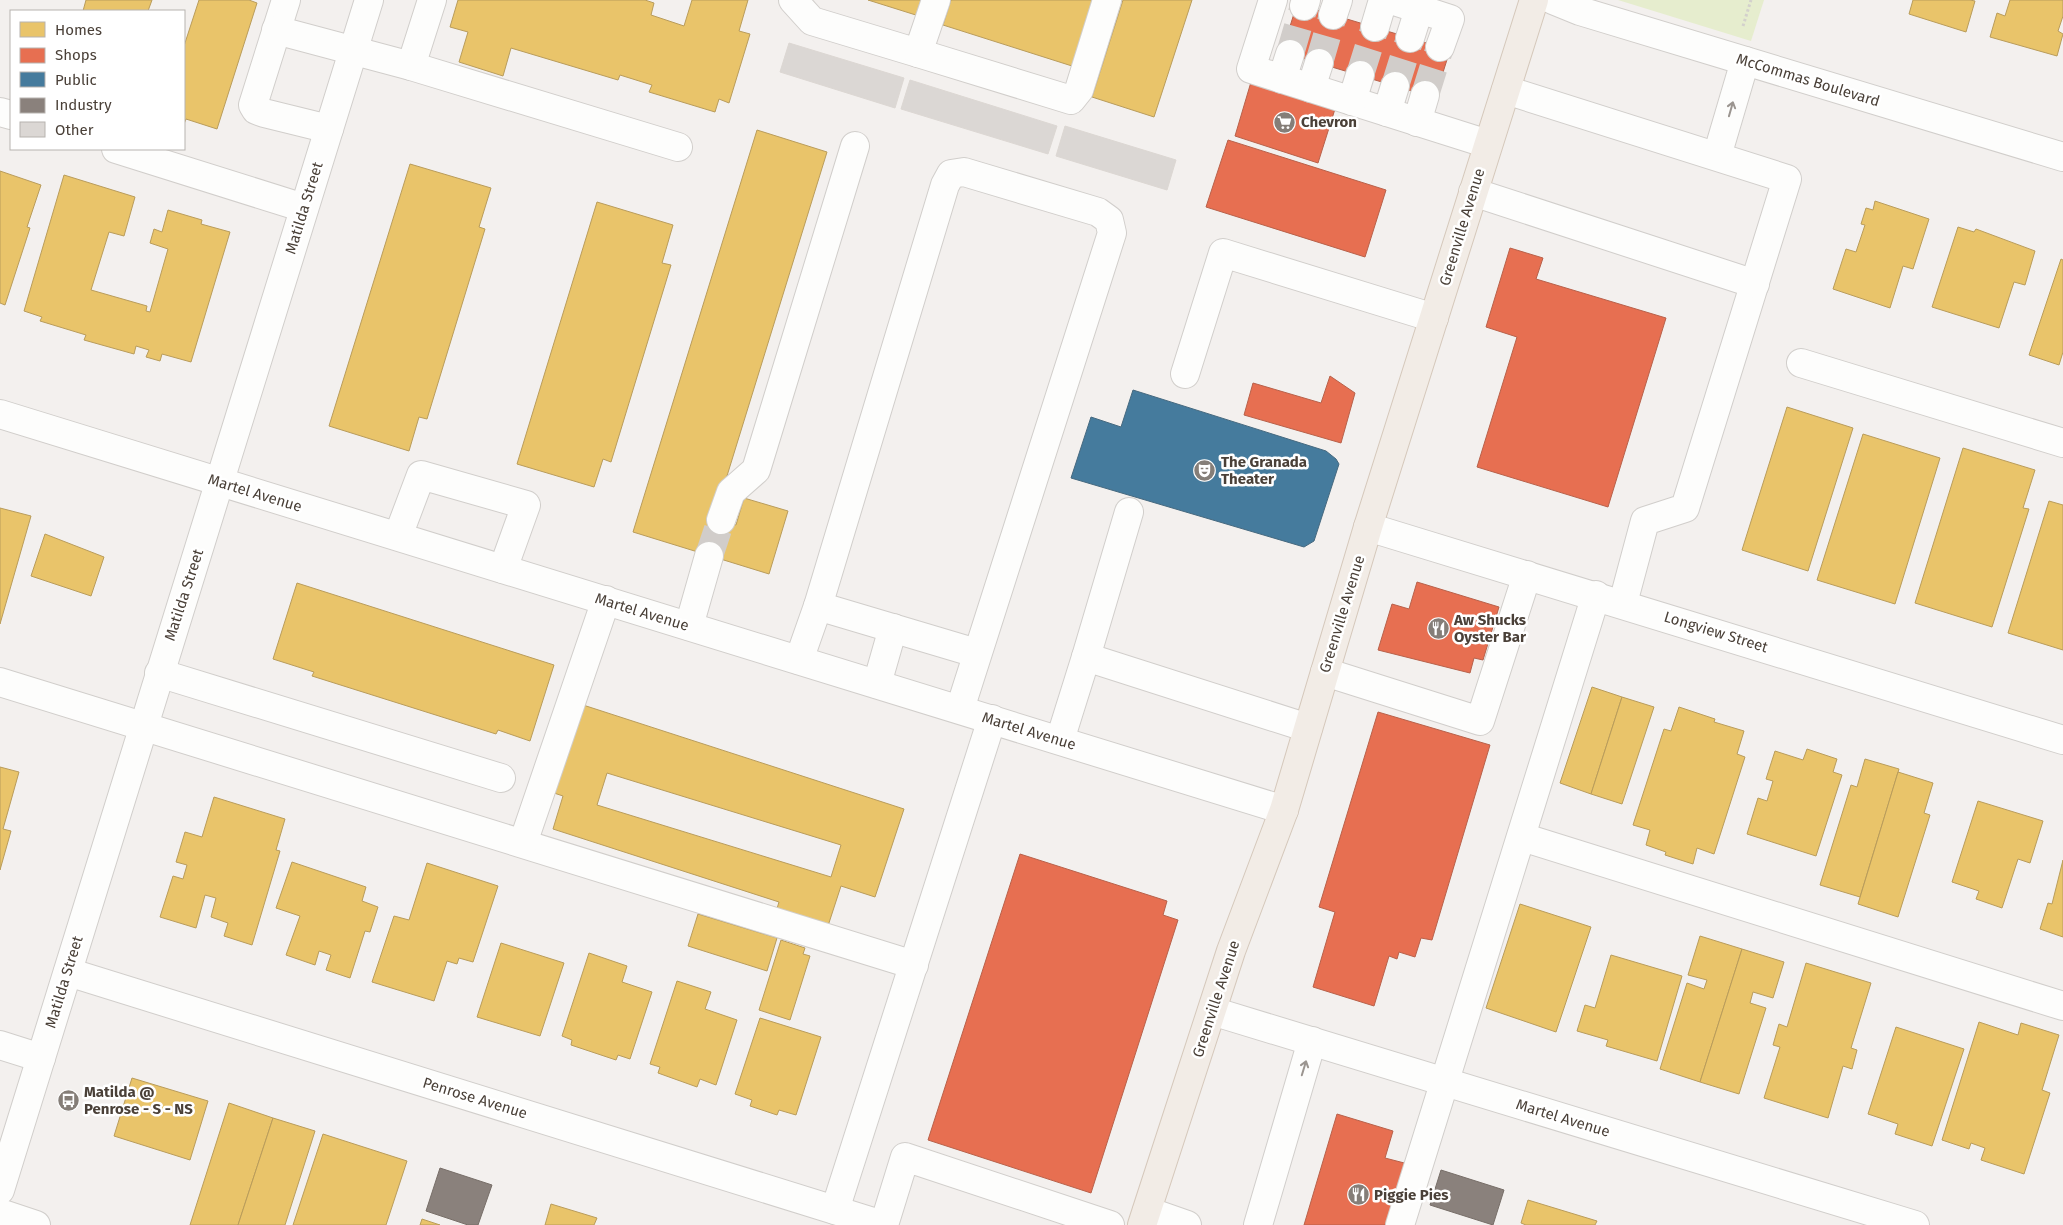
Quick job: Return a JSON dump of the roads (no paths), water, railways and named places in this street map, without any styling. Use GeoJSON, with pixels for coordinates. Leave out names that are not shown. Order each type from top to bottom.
{"type":"FeatureCollection","features":[{"type":"Feature","properties":{"kind":"main road","name":"Greenville Avenue"},"geometry":{"type":"LineString","coordinates":[[1145,1218],[1231,951],[1284,810],[1368,527],[1534,0]]}},
{"type":"Feature","properties":{"kind":"street"},"geometry":{"type":"LineString","coordinates":[[286,0],[252,105],[256,110],[264,113],[329,129]]}},
{"type":"Feature","properties":{"kind":"street","name":"Matilda Street"},"geometry":{"type":"LineString","coordinates":[[0,1190],[369,0]]}},
{"type":"Feature","properties":{"kind":"street"},"geometry":{"type":"LineString","coordinates":[[411,66],[432,0]]}},
{"type":"Feature","properties":{"kind":"street"},"geometry":{"type":"LineString","coordinates":[[793,0],[812,21],[1071,100],[1079,90],[1107,0]]}},
{"type":"Feature","properties":{"kind":"street"},"geometry":{"type":"LineString","coordinates":[[918,53],[936,0]]}},
{"type":"Feature","properties":{"kind":"street"},"geometry":{"type":"LineString","coordinates":[[1273,0],[1251,69],[1286,66],[1315,75],[1352,101],[1488,144]]}},
{"type":"Feature","properties":{"kind":"street"},"geometry":{"type":"LineString","coordinates":[[1375,27],[1383,0]]}},
{"type":"Feature","properties":{"kind":"street"},"geometry":{"type":"LineString","coordinates":[[1391,0],[1420,4],[1450,19],[1440,48]]}},
{"type":"Feature","properties":{"kind":"street","name":"McCommas Boulevard"},"geometry":{"type":"LineString","coordinates":[[1553,0],[1580,11],[2063,158]]}},
{"type":"Feature","properties":{"kind":"street"},"geometry":{"type":"LineString","coordinates":[[1410,38],[1420,4]]}},
{"type":"Feature","properties":{"kind":"street"},"geometry":{"type":"LineString","coordinates":[[276,30],[411,66],[678,147]]}},
{"type":"Feature","properties":{"kind":"street"},"geometry":{"type":"LineString","coordinates":[[1717,156],[1745,61]]}},
{"type":"Feature","properties":{"kind":"street"},"geometry":{"type":"LineString","coordinates":[[1352,101],[1360,75]]}},
{"type":"Feature","properties":{"kind":"street"},"geometry":{"type":"LineString","coordinates":[[1387,112],[1395,86]]}},
{"type":"Feature","properties":{"kind":"street"},"geometry":{"type":"LineString","coordinates":[[1506,90],[1787,179],[1685,508],[1645,521],[1623,603]]}},
{"type":"Feature","properties":{"kind":"street"},"geometry":{"type":"LineString","coordinates":[[1417,122],[1425,95]]}},
{"type":"Feature","properties":{"kind":"street"},"geometry":{"type":"LineString","coordinates":[[721,520],[732,492],[756,470],[854,146]]}},
{"type":"Feature","properties":{"kind":"street"},"geometry":{"type":"LineString","coordinates":[[119,150],[304,208]]}},
{"type":"Feature","properties":{"kind":"street"},"geometry":{"type":"LineString","coordinates":[[799,660],[818,606],[945,185],[951,174],[964,172],[1098,212],[1109,220],[1112,232],[976,653],[960,709]]}},
{"type":"Feature","properties":{"kind":"street"},"geometry":{"type":"LineString","coordinates":[[1473,192],[1755,284]]}},
{"type":"Feature","properties":{"kind":"street"},"geometry":{"type":"LineString","coordinates":[[1185,374],[1223,254],[1434,318]]}},
{"type":"Feature","properties":{"kind":"street"},"geometry":{"type":"LineString","coordinates":[[1800,362],[2063,443]]}},
{"type":"Feature","properties":{"kind":"street","name":"Martel Avenue"},"geometry":{"type":"LineString","coordinates":[[0,414],[1284,810]]}},
{"type":"Feature","properties":{"kind":"street"},"geometry":{"type":"LineString","coordinates":[[398,536],[421,475],[526,506],[503,569]]}},
{"type":"Feature","properties":{"kind":"street"},"geometry":{"type":"LineString","coordinates":[[1060,740],[1129,512]]}},
{"type":"Feature","properties":{"kind":"street","name":"Longview Street"},"geometry":{"type":"LineString","coordinates":[[1368,527],[1623,603],[2063,740]]}},
{"type":"Feature","properties":{"kind":"street"},"geometry":{"type":"LineString","coordinates":[[688,626],[709,556]]}},
{"type":"Feature","properties":{"kind":"street"},"geometry":{"type":"LineString","coordinates":[[1325,672],[1480,721],[1527,575]]}},
{"type":"Feature","properties":{"kind":"street"},"geometry":{"type":"LineString","coordinates":[[1400,1225],[1596,595]]}},
{"type":"Feature","properties":{"kind":"street"},"geometry":{"type":"LineString","coordinates":[[524,843],[606,600]]}},
{"type":"Feature","properties":{"kind":"street"},"geometry":{"type":"LineString","coordinates":[[818,606],[976,653]]}},
{"type":"Feature","properties":{"kind":"street"},"geometry":{"type":"LineString","coordinates":[[877,684],[893,628]]}},
{"type":"Feature","properties":{"kind":"street"},"geometry":{"type":"LineString","coordinates":[[1086,657],[1308,728]]}},
{"type":"Feature","properties":{"kind":"street"},"geometry":{"type":"LineString","coordinates":[[159,673],[501,778]]}},
{"type":"Feature","properties":{"kind":"street"},"geometry":{"type":"LineString","coordinates":[[0,682],[914,964]]}},
{"type":"Feature","properties":{"kind":"street"},"geometry":{"type":"LineString","coordinates":[[835,1210],[992,719]]}},
{"type":"Feature","properties":{"kind":"street"},"geometry":{"type":"LineString","coordinates":[[1522,837],[2063,1006]]}},
{"type":"Feature","properties":{"kind":"street","name":"Penrose Avenue"},"geometry":{"type":"LineString","coordinates":[[68,972],[883,1225]]}},
{"type":"Feature","properties":{"kind":"street","name":"Martel Avenue"},"geometry":{"type":"LineString","coordinates":[[1212,1011],[1915,1225]]}},
{"type":"Feature","properties":{"kind":"street"},"geometry":{"type":"LineString","coordinates":[[1258,1225],[1312,1041]]}},
{"type":"Feature","properties":{"kind":"street"},"geometry":{"type":"LineString","coordinates":[[0,1044],[41,1058]]}},
{"type":"Feature","properties":{"kind":"street"},"geometry":{"type":"LineString","coordinates":[[883,1225],[905,1157],[1110,1225]]}},
{"type":"Feature","properties":{"kind":"street"},"geometry":{"type":"LineString","coordinates":[[0,1213],[36,1225]]}},
{"type":"Feature","properties":{"kind":"street"},"geometry":{"type":"LineString","coordinates":[[1145,1218],[1187,1225]]}},
{"type":"Feature","properties":{"kind":"tunnel"},"geometry":{"type":"LineString","coordinates":[[1290,54],[1304,6]]}},
{"type":"Feature","properties":{"kind":"tunnel"},"geometry":{"type":"LineString","coordinates":[[1319,63],[1333,15]]}},
{"type":"Feature","properties":{"kind":"tunnel"},"geometry":{"type":"LineString","coordinates":[[1360,75],[1375,27]]}},
{"type":"Feature","properties":{"kind":"tunnel"},"geometry":{"type":"LineString","coordinates":[[1395,86],[1410,38]]}},
{"type":"Feature","properties":{"kind":"tunnel"},"geometry":{"type":"LineString","coordinates":[[1425,95],[1440,47]]}},
{"type":"Feature","properties":{"kind":"tunnel"},"geometry":{"type":"LineString","coordinates":[[709,556],[721,520]]}},
{"type":"Feature","properties":{"kind":"place","name":"Chevron"},"geometry":{"type":"Point","coordinates":[1285,122]}},
{"type":"Feature","properties":{"kind":"place","name":"The Granada Theater"},"geometry":{"type":"Point","coordinates":[1205,471]}},
{"type":"Feature","properties":{"kind":"place","name":"Aw Shucks Oyster Bar"},"geometry":{"type":"Point","coordinates":[1438,629]}},
{"type":"Feature","properties":{"kind":"place","name":"Matilda @ Penrose - S - NS"},"geometry":{"type":"Point","coordinates":[68,1101]}},
{"type":"Feature","properties":{"kind":"place","name":"Piggie Pies"},"geometry":{"type":"Point","coordinates":[1358,1195]}}]}
